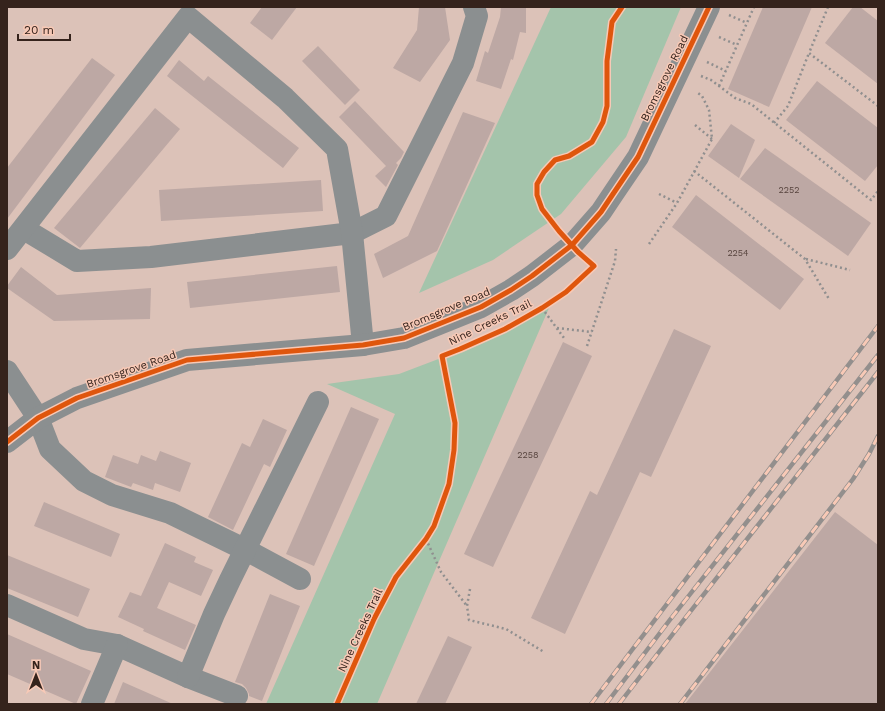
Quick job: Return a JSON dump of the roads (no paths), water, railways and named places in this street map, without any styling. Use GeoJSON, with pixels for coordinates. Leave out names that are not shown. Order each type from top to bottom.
{"type":"FeatureCollection","features":[{"type":"Feature","properties":{"kind":"street"},"geometry":{"type":"LineString","coordinates":[[24,229],[77,261],[151,257],[352,233],[386,216],[463,63],[477,16],[474,7]]}},
{"type":"Feature","properties":{"kind":"street","name":"Bromsgrove Road"},"geometry":{"type":"LineString","coordinates":[[7,442],[38,418],[77,398],[187,360],[363,345],[404,338],[481,307],[511,290],[532,276],[572,245],[601,212],[638,157],[709,7]]}},
{"type":"Feature","properties":{"kind":"street"},"geometry":{"type":"LineString","coordinates":[[7,249],[192,12],[285,98],[337,149],[352,233],[363,345]]}},
{"type":"Feature","properties":{"kind":"street"},"geometry":{"type":"LineString","coordinates":[[7,371],[38,418],[50,449],[84,481],[112,494],[170,513],[246,550],[300,579]]}},
{"type":"Feature","properties":{"kind":"street"},"geometry":{"type":"LineString","coordinates":[[188,677],[214,614],[318,402]]}},
{"type":"Feature","properties":{"kind":"street"},"geometry":{"type":"LineString","coordinates":[[7,605],[84,639],[117,645],[188,677],[237,696]]}},
{"type":"Feature","properties":{"kind":"street"},"geometry":{"type":"LineString","coordinates":[[92,704],[117,645]]}},
{"type":"Feature","properties":{"kind":"railway"},"geometry":{"type":"LineString","coordinates":[[591,704],[878,326]]}},
{"type":"Feature","properties":{"kind":"railway"},"geometry":{"type":"LineString","coordinates":[[606,704],[669,621],[878,355]]}},
{"type":"Feature","properties":{"kind":"railway"},"geometry":{"type":"LineString","coordinates":[[619,704],[878,372]]}},
{"type":"Feature","properties":{"kind":"railway"},"geometry":{"type":"LineString","coordinates":[[680,704],[853,479],[869,454],[878,436]]}}]}
